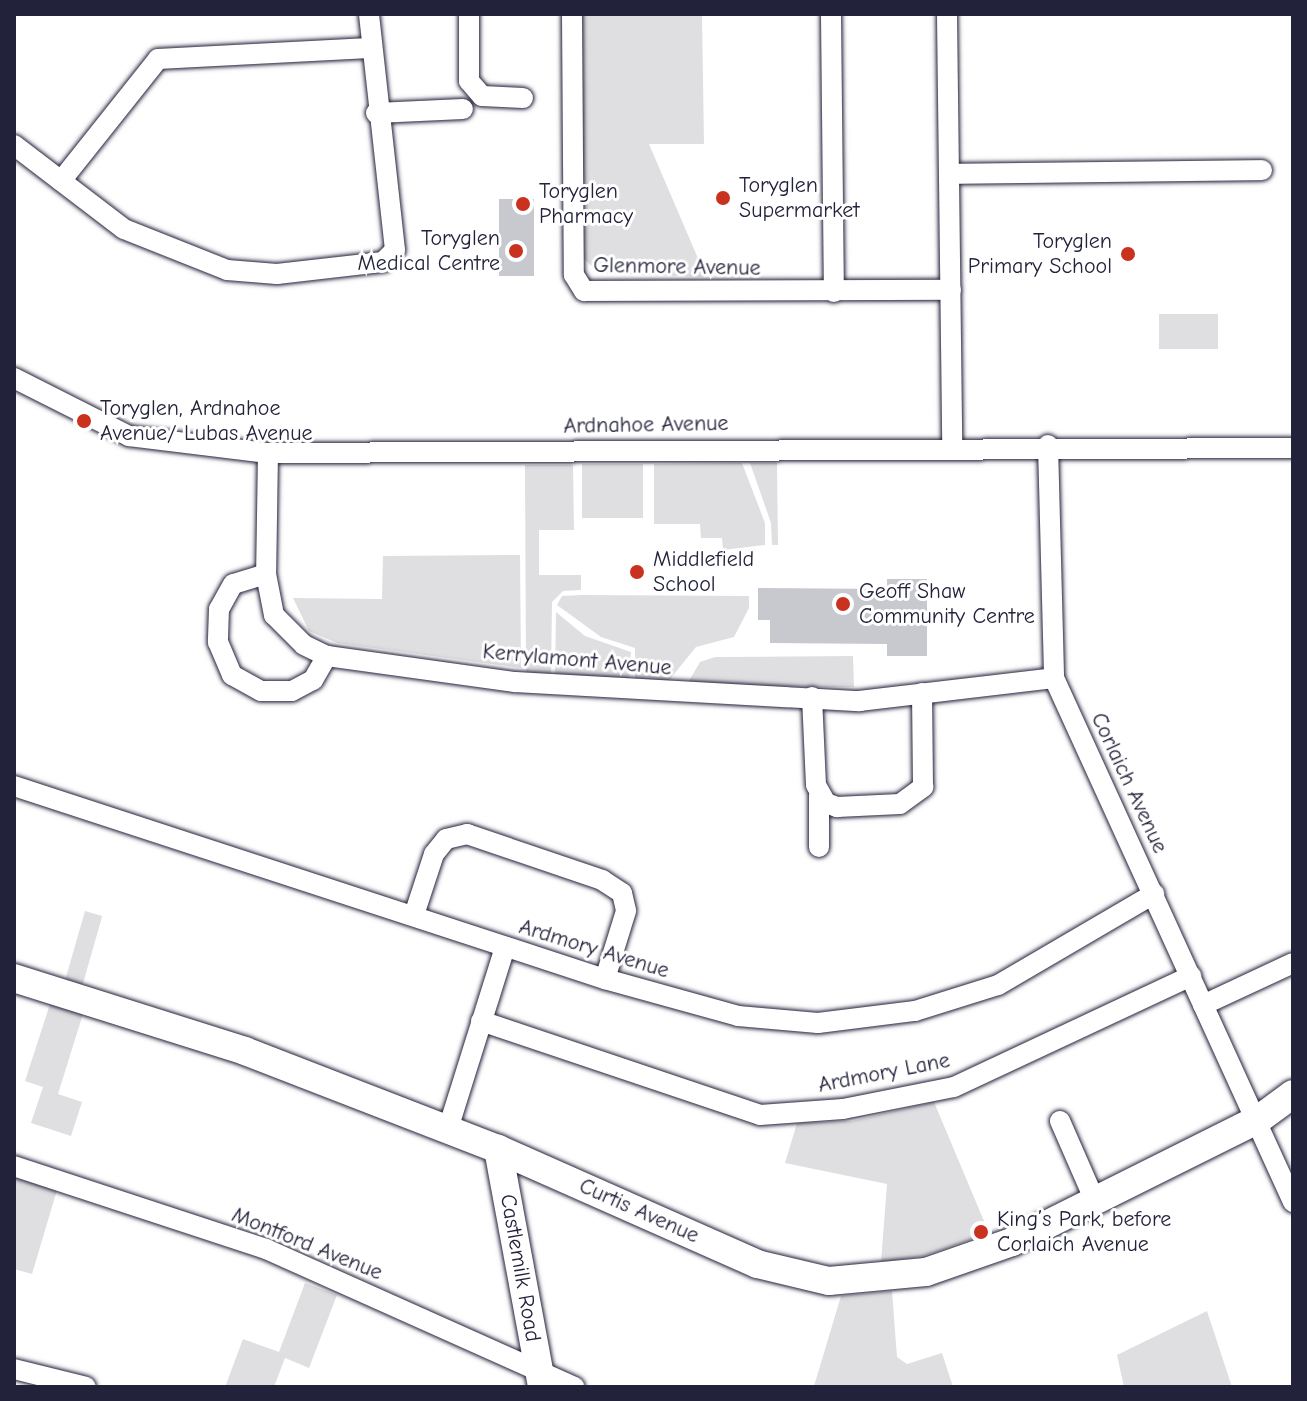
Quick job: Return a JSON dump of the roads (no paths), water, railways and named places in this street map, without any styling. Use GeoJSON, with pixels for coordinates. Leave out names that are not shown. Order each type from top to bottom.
{"type":"FeatureCollection","features":[{"type":"Feature","properties":{"kind":"street"},"geometry":{"type":"LineString","coordinates":[[14,145],[124,229],[227,270],[277,274],[383,262],[395,250],[376,113],[369,14]]}},
{"type":"Feature","properties":{"kind":"street"},"geometry":{"type":"LineString","coordinates":[[469,14],[469,81],[482,96],[523,98]]}},
{"type":"Feature","properties":{"kind":"street","name":"Glenmore Avenue"},"geometry":{"type":"LineString","coordinates":[[572,14],[574,275],[584,291],[951,290]]}},
{"type":"Feature","properties":{"kind":"street"},"geometry":{"type":"LineString","coordinates":[[831,14],[834,292]]}},
{"type":"Feature","properties":{"kind":"street"},"geometry":{"type":"LineString","coordinates":[[947,14],[952,449]]}},
{"type":"Feature","properties":{"kind":"street"},"geometry":{"type":"LineString","coordinates":[[61,181],[158,59],[369,48]]}},
{"type":"Feature","properties":{"kind":"street"},"geometry":{"type":"LineString","coordinates":[[376,113],[463,109]]}},
{"type":"Feature","properties":{"kind":"street"},"geometry":{"type":"LineString","coordinates":[[949,174],[1262,170]]}},
{"type":"Feature","properties":{"kind":"street","name":"Ardnahoe Avenue"},"geometry":{"type":"LineString","coordinates":[[14,378],[129,436],[268,453],[952,449],[1048,445],[1293,448]]}},
{"type":"Feature","properties":{"kind":"street","name":"Corlaich Avenue"},"geometry":{"type":"LineString","coordinates":[[1048,445],[1054,678],[1203,1005],[1259,1119]]}},
{"type":"Feature","properties":{"kind":"street","name":"Kerrylamont Avenue"},"geometry":{"type":"LineString","coordinates":[[268,453],[266,574],[274,615],[304,645],[327,656],[515,682],[859,701],[1054,678]]}},
{"type":"Feature","properties":{"kind":"street"},"geometry":{"type":"LineString","coordinates":[[266,574],[233,584],[219,609],[218,642],[232,675],[261,691],[292,691],[313,680],[327,656]]}},
{"type":"Feature","properties":{"kind":"street"},"geometry":{"type":"LineString","coordinates":[[819,795],[837,807],[915,798],[924,773],[922,693]]}},
{"type":"Feature","properties":{"kind":"street"},"geometry":{"type":"LineString","coordinates":[[812,697],[819,795],[819,847]]}},
{"type":"Feature","properties":{"kind":"street","name":"Ardmory Avenue"},"geometry":{"type":"LineString","coordinates":[[14,786],[605,979],[738,1016],[818,1023],[915,1011],[998,985],[1154,894]]}},
{"type":"Feature","properties":{"kind":"street"},"geometry":{"type":"LineString","coordinates":[[414,915],[434,854],[446,839],[467,834],[587,875],[622,893],[626,911],[605,979]]}},
{"type":"Feature","properties":{"kind":"street"},"geometry":{"type":"LineString","coordinates":[[448,1129],[505,947]]}},
{"type":"Feature","properties":{"kind":"street"},"geometry":{"type":"LineString","coordinates":[[1203,1005],[1293,963]]}},
{"type":"Feature","properties":{"kind":"street","name":"Ardmory Lane"},"geometry":{"type":"LineString","coordinates":[[481,1021],[760,1115],[829,1110],[954,1087],[1191,976]]}},
{"type":"Feature","properties":{"kind":"street","name":"Curtis Avenue"},"geometry":{"type":"LineString","coordinates":[[14,978],[245,1051],[498,1149],[757,1264],[829,1281],[926,1272],[1012,1242],[1259,1119],[1293,1094]]}},
{"type":"Feature","properties":{"kind":"street"},"geometry":{"type":"LineString","coordinates":[[1259,1119],[1293,1202]]}},
{"type":"Feature","properties":{"kind":"street"},"geometry":{"type":"LineString","coordinates":[[1060,1121],[1095,1201]]}},
{"type":"Feature","properties":{"kind":"street","name":"Castlemilk Road"},"geometry":{"type":"LineString","coordinates":[[498,1149],[540,1378]]}},
{"type":"Feature","properties":{"kind":"street","name":"Montford Avenue"},"geometry":{"type":"LineString","coordinates":[[14,1166],[266,1249],[540,1378],[574,1387]]}},
{"type":"Feature","properties":{"kind":"street"},"geometry":{"type":"LineString","coordinates":[[14,1369],[86,1387]]}},
{"type":"Feature","properties":{"kind":"place","name":"Toryglen Supermarket"},"geometry":{"type":"Point","coordinates":[723,198]}},
{"type":"Feature","properties":{"kind":"place","name":"Toryglen Pharmacy"},"geometry":{"type":"Point","coordinates":[523,204]}},
{"type":"Feature","properties":{"kind":"place","name":"Toryglen Medical Centre"},"geometry":{"type":"Point","coordinates":[516,251]}},
{"type":"Feature","properties":{"kind":"place","name":"Toryglen Primary School"},"geometry":{"type":"Point","coordinates":[1128,254]}},
{"type":"Feature","properties":{"kind":"place","name":"Toryglen, Ardnahoe Avenue/ Lubas Avenue"},"geometry":{"type":"Point","coordinates":[84,421]}},
{"type":"Feature","properties":{"kind":"place","name":"Middlefield School"},"geometry":{"type":"Point","coordinates":[637,572]}},
{"type":"Feature","properties":{"kind":"place","name":"Geoff Shaw Community Centre"},"geometry":{"type":"Point","coordinates":[843,604]}},
{"type":"Feature","properties":{"kind":"place","name":"King’s Park, before Corlaich Avenue"},"geometry":{"type":"Point","coordinates":[981,1232]}}]}
